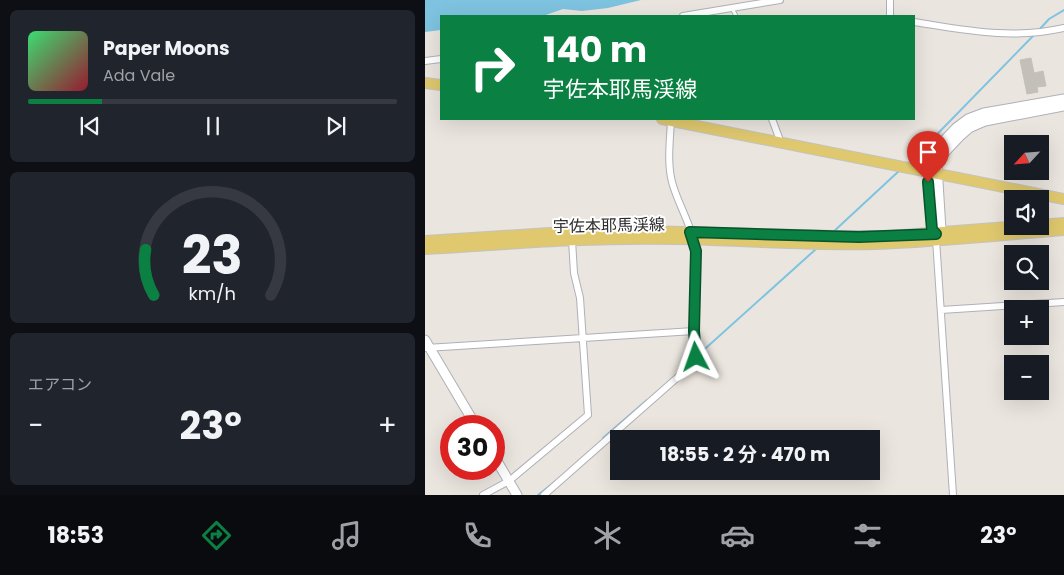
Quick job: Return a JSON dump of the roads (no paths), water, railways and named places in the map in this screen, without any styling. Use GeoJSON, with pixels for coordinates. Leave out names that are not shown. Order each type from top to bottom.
{"type":"FeatureCollection","features":[{"type":"Feature","properties":{"kind":"main road"},"geometry":{"type":"LineString","coordinates":[[425,84],[440,85]]}},
{"type":"Feature","properties":{"kind":"main road"},"geometry":{"type":"LineString","coordinates":[[667,120],[704,123],[781,143],[1064,199]]}},
{"type":"Feature","properties":{"kind":"main road"},"geometry":{"type":"LineString","coordinates":[[1049,224],[1064,223]]}},
{"type":"Feature","properties":{"kind":"main road","name":"宇佐本耶馬渓線"},"geometry":{"type":"LineString","coordinates":[[425,249],[572,240],[692,236],[936,237],[1004,228]]}},
{"type":"Feature","properties":{"kind":"main road","name":"宇佐本耶馬渓線"},"geometry":{"type":"LineString","coordinates":[[425,241],[549,233],[646,231],[692,236],[850,244],[1064,230]]}},
{"type":"Feature","properties":{"kind":"street"},"geometry":{"type":"LineString","coordinates":[[689,15],[780,0]]}},
{"type":"Feature","properties":{"kind":"street"},"geometry":{"type":"LineString","coordinates":[[890,15],[891,0]]}},
{"type":"Feature","properties":{"kind":"street"},"geometry":{"type":"LineString","coordinates":[[915,22],[972,32],[1014,35],[1064,28]]}},
{"type":"Feature","properties":{"kind":"street"},"geometry":{"type":"LineString","coordinates":[[425,62],[440,59]]}},
{"type":"Feature","properties":{"kind":"street"},"geometry":{"type":"LineString","coordinates":[[953,495],[936,237],[941,230],[931,157],[937,148],[968,119],[984,113],[1064,99]]}},
{"type":"Feature","properties":{"kind":"street"},"geometry":{"type":"LineString","coordinates":[[933,172],[945,150],[965,130],[976,124],[1064,106]]}},
{"type":"Feature","properties":{"kind":"street"},"geometry":{"type":"LineString","coordinates":[[543,495],[695,362],[696,251],[671,175],[667,120]]}},
{"type":"Feature","properties":{"kind":"street"},"geometry":{"type":"LineString","coordinates":[[772,120],[781,143]]}},
{"type":"Feature","properties":{"kind":"street"},"geometry":{"type":"LineString","coordinates":[[483,495],[509,480],[588,415],[580,298],[573,269],[572,240]]}},
{"type":"Feature","properties":{"kind":"street"},"geometry":{"type":"LineString","coordinates":[[941,310],[1064,302]]}},
{"type":"Feature","properties":{"kind":"street"},"geometry":{"type":"LineString","coordinates":[[469,415],[427,345],[694,331]]}},
{"type":"Feature","properties":{"kind":"street"},"geometry":{"type":"LineString","coordinates":[[505,474],[517,495]]}},
{"type":"Feature","properties":{"kind":"lane"},"geometry":{"type":"LineString","coordinates":[[732,8],[736,15]]}},
{"type":"Feature","properties":{"kind":"water"},"geometry":{"type":"Polygon","coordinates":[[[425,0],[641,0],[608,8],[582,11],[563,9],[546,15],[440,15],[440,30],[425,32],[425,0]]]}},
{"type":"Feature","properties":{"kind":"waterway"},"geometry":{"type":"LineString","coordinates":[[1039,30],[1049,19],[1064,10]]}},
{"type":"Feature","properties":{"kind":"waterway"},"geometry":{"type":"LineString","coordinates":[[908,164],[1034,35]]}},
{"type":"Feature","properties":{"kind":"waterway"},"geometry":{"type":"LineString","coordinates":[[832,233],[900,170]]}},
{"type":"Feature","properties":{"kind":"waterway"},"geometry":{"type":"LineString","coordinates":[[697,356],[816,249]]}},
{"type":"Feature","properties":{"kind":"waterway"},"geometry":{"type":"LineString","coordinates":[[603,438],[647,400]]}},
{"type":"Feature","properties":{"kind":"waterway"},"geometry":{"type":"LineString","coordinates":[[538,495],[557,480]]}}]}
